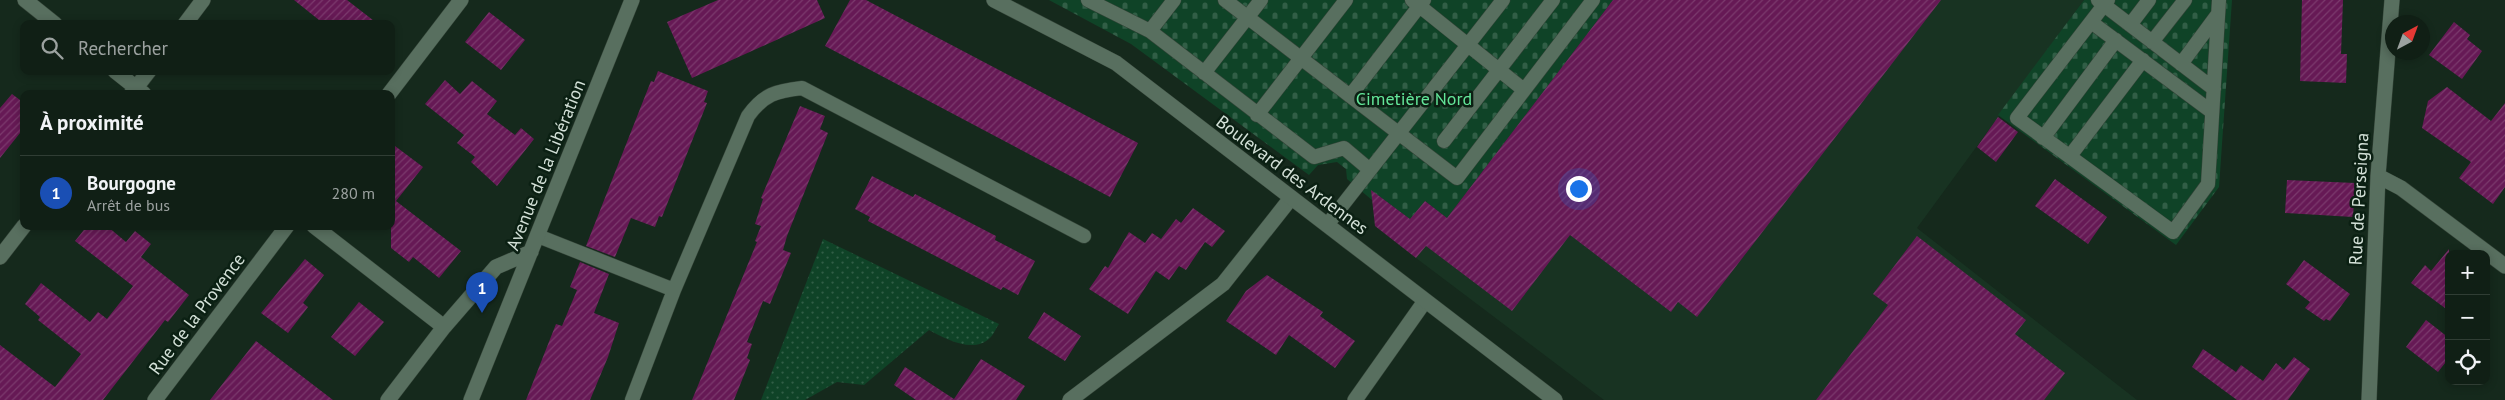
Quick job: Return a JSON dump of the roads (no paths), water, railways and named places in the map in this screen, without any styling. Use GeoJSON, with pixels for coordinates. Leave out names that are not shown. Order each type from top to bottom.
{"type":"FeatureCollection","features":[{"type":"Feature","properties":{"kind":"street"},"geometry":{"type":"LineString","coordinates":[[25,0],[50,20]]}},
{"type":"Feature","properties":{"kind":"street"},"geometry":{"type":"LineString","coordinates":[[188,20],[203,0]]}},
{"type":"Feature","properties":{"kind":"street"},"geometry":{"type":"LineString","coordinates":[[392,90],[462,0]]}},
{"type":"Feature","properties":{"kind":"street","name":"Avenue de la Libération"},"geometry":{"type":"LineString","coordinates":[[471,400],[632,0]]}},
{"type":"Feature","properties":{"kind":"street","name":"Boulevard des Ardennes"},"geometry":{"type":"LineString","coordinates":[[994,0],[1116,63],[1555,400]]}},
{"type":"Feature","properties":{"kind":"street","name":"Rue de Perseigna"},"geometry":{"type":"LineString","coordinates":[[2369,400],[2378,176],[2392,0]]}},
{"type":"Feature","properties":{"kind":"street"},"geometry":{"type":"LineString","coordinates":[[119,75],[135,90]]}},
{"type":"Feature","properties":{"kind":"street"},"geometry":{"type":"LineString","coordinates":[[138,90],[147,75]]}},
{"type":"Feature","properties":{"kind":"street"},"geometry":{"type":"LineString","coordinates":[[2378,176],[2401,188],[2505,266]]}},
{"type":"Feature","properties":{"kind":"street"},"geometry":{"type":"LineString","coordinates":[[1070,400],[1223,284],[1291,198]]}},
{"type":"Feature","properties":{"kind":"street"},"geometry":{"type":"LineString","coordinates":[[0,257],[21,230]]}},
{"type":"Feature","properties":{"kind":"street","name":"Rue de la Provence"},"geometry":{"type":"LineString","coordinates":[[155,400],[284,230]]}},
{"type":"Feature","properties":{"kind":"street"},"geometry":{"type":"LineString","coordinates":[[319,230],[444,327]]}},
{"type":"Feature","properties":{"kind":"street"},"geometry":{"type":"LineString","coordinates":[[388,400],[444,327],[496,266],[531,252]]}},
{"type":"Feature","properties":{"kind":"street"},"geometry":{"type":"LineString","coordinates":[[1355,400],[1425,301]]}},
{"type":"Feature","properties":{"kind":"lane"},"geometry":{"type":"LineString","coordinates":[[1150,31],[1174,0]]}},
{"type":"Feature","properties":{"kind":"lane"},"geometry":{"type":"LineString","coordinates":[[1225,0],[1457,178],[1593,0]]}},
{"type":"Feature","properties":{"kind":"lane"},"geometry":{"type":"LineString","coordinates":[[1204,73],[1261,0]]}},
{"type":"Feature","properties":{"kind":"lane"},"geometry":{"type":"LineString","coordinates":[[1257,115],[1346,0]]}},
{"type":"Feature","properties":{"kind":"lane"},"geometry":{"type":"LineString","coordinates":[[1327,225],[1503,0]]}},
{"type":"Feature","properties":{"kind":"lane"},"geometry":{"type":"LineString","coordinates":[[1444,141],[1553,0]]}},
{"type":"Feature","properties":{"kind":"lane"},"geometry":{"type":"LineString","coordinates":[[2130,25],[2149,0]]}},
{"type":"Feature","properties":{"kind":"lane"},"geometry":{"type":"LineString","coordinates":[[2152,42],[2185,0]]}},
{"type":"Feature","properties":{"kind":"lane"},"geometry":{"type":"LineString","coordinates":[[1098,2],[1150,31],[1314,157],[1344,148],[1370,170]]}},
{"type":"Feature","properties":{"kind":"lane"},"geometry":{"type":"LineString","coordinates":[[1350,96],[1418,2],[1524,90]]}},
{"type":"Feature","properties":{"kind":"lane"},"geometry":{"type":"LineString","coordinates":[[2214,89],[2103,2],[2091,22],[2017,118],[2173,232],[2208,184],[2212,112],[2214,89],[2219,7]]}},
{"type":"Feature","properties":{"kind":"lane"},"geometry":{"type":"LineString","coordinates":[[2181,64],[2219,7]]}},
{"type":"Feature","properties":{"kind":"lane"},"geometry":{"type":"LineString","coordinates":[[2091,22],[2212,112]]}},
{"type":"Feature","properties":{"kind":"lane"},"geometry":{"type":"LineString","coordinates":[[2044,138],[2116,40]]}},
{"type":"Feature","properties":{"kind":"lane"},"geometry":{"type":"LineString","coordinates":[[2070,156],[2143,60]]}},
{"type":"Feature","properties":{"kind":"lane"},"geometry":{"type":"LineString","coordinates":[[632,400],[674,290],[748,116],[760,101],[780,90],[802,88],[1084,236]]}},
{"type":"Feature","properties":{"kind":"lane"},"geometry":{"type":"LineString","coordinates":[[538,236],[674,290]]}},
{"type":"Feature","properties":{"kind":"place","name":"Bourgogne"},"geometry":{"type":"Point","coordinates":[482,313]}},
{"type":"Feature","properties":{"kind":"park label","name":"Cimetière Nord"},"geometry":{"type":"Point","coordinates":[1414,99]}}]}
